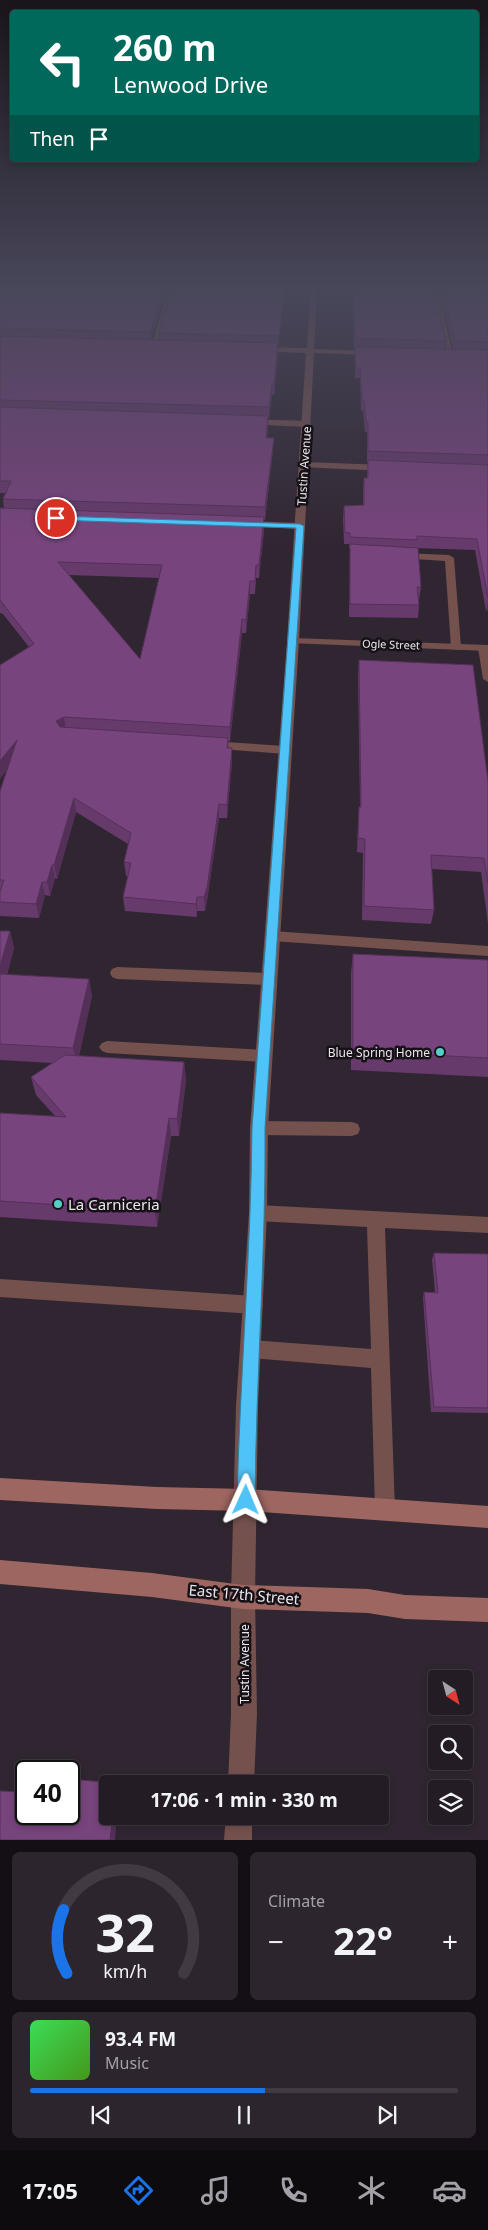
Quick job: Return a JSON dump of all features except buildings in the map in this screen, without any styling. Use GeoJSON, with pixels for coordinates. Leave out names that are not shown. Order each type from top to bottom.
{"type":"FeatureCollection","features":[{"type":"Feature","properties":{"kind":"main road"},"geometry":{"type":"LineString","coordinates":[[0,1490],[157,1498],[246,1500],[488,1517]]}},
{"type":"Feature","properties":{"kind":"main road","name":"East 17th Street"},"geometry":{"type":"LineString","coordinates":[[0,1572],[152,1585],[243,1597],[368,1601],[405,1606],[488,1610]]}},
{"type":"Feature","properties":{"kind":"street","name":"Tustin Avenue"},"geometry":{"type":"LineString","coordinates":[[241,1775],[244,1714],[243,1597],[250,1349],[258,1213],[259,1128],[286,750],[309,373]]}},
{"type":"Feature","properties":{"kind":"street"},"geometry":{"type":"LineString","coordinates":[[238,422],[307,424]]}},
{"type":"Feature","properties":{"kind":"street"},"geometry":{"type":"LineString","coordinates":[[303,465],[400,468]]}},
{"type":"Feature","properties":{"kind":"street"},"geometry":{"type":"LineString","coordinates":[[232,524],[300,526]]}},
{"type":"Feature","properties":{"kind":"street","name":"Ogle Street"},"geometry":{"type":"LineString","coordinates":[[293,641],[486,648]]}},
{"type":"Feature","properties":{"kind":"street"},"geometry":{"type":"LineString","coordinates":[[238,1840],[239,1825]]}},
{"type":"Feature","properties":{"kind":"lane"},"geometry":{"type":"LineString","coordinates":[[390,555],[449,558],[456,647]]}},
{"type":"Feature","properties":{"kind":"lane"},"geometry":{"type":"LineString","coordinates":[[486,648],[488,679]]}},
{"type":"Feature","properties":{"kind":"lane"},"geometry":{"type":"LineString","coordinates":[[196,744],[286,750]]}},
{"type":"Feature","properties":{"kind":"lane"},"geometry":{"type":"LineString","coordinates":[[272,936],[488,951]]}},
{"type":"Feature","properties":{"kind":"lane"},"geometry":{"type":"LineString","coordinates":[[117,973],[269,979]]}},
{"type":"Feature","properties":{"kind":"lane"},"geometry":{"type":"LineString","coordinates":[[107,1047],[264,1056]]}},
{"type":"Feature","properties":{"kind":"lane"},"geometry":{"type":"LineString","coordinates":[[259,1128],[352,1129]]}},
{"type":"Feature","properties":{"kind":"lane"},"geometry":{"type":"LineString","coordinates":[[258,1213],[488,1225]]}},
{"type":"Feature","properties":{"kind":"lane"},"geometry":{"type":"LineString","coordinates":[[376,1220],[384,1510]]}},
{"type":"Feature","properties":{"kind":"lane"},"geometry":{"type":"LineString","coordinates":[[0,1288],[254,1305]]}},
{"type":"Feature","properties":{"kind":"lane"},"geometry":{"type":"LineString","coordinates":[[250,1349],[380,1359]]}},
{"type":"Feature","properties":{"kind":"place","name":"Blue Spring Home"},"geometry":{"type":"Point","coordinates":[440,1052]}},
{"type":"Feature","properties":{"kind":"place","name":"La Carniceria"},"geometry":{"type":"Point","coordinates":[58,1204]}},
{"type":"Feature","properties":{"kind":"route"},"geometry":{"type":"LineString","coordinates":[[56,518],[300,526],[259,1128],[258,1213],[247,1406],[246,1500]]}}]}
